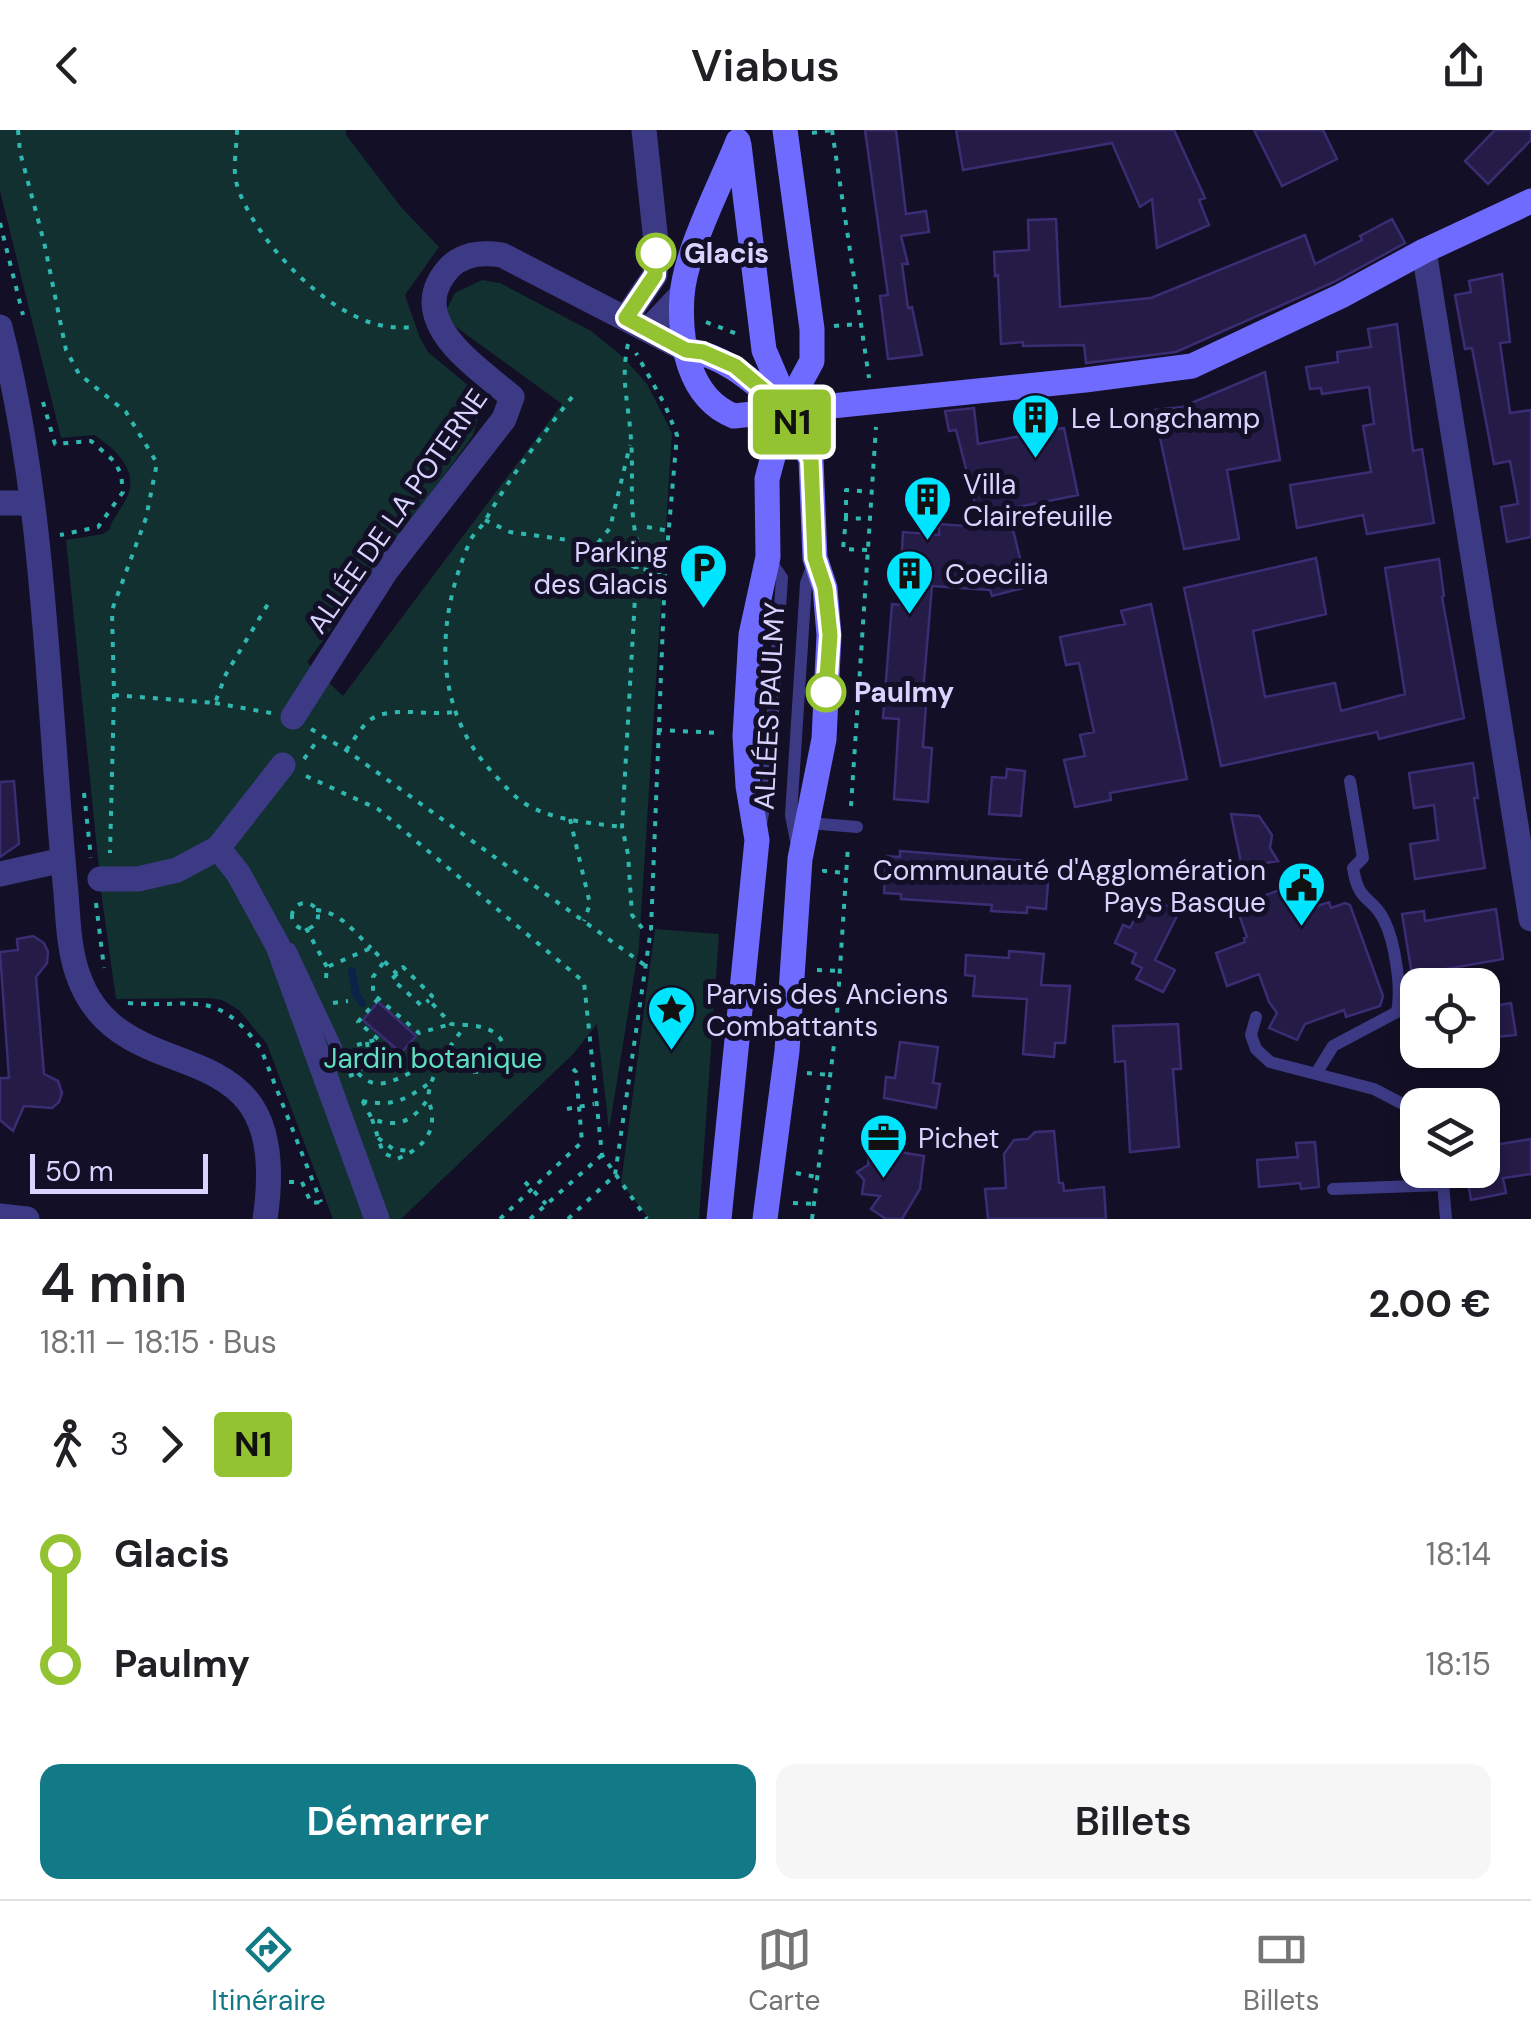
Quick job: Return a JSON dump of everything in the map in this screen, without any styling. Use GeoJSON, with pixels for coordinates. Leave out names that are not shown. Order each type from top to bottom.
{"type":"FeatureCollection","features":[{"type":"Feature","properties":{"kind":"main road","name":"ALLÉES PAULMY"},"geometry":{"type":"LineString","coordinates":[[719,1219],[758,840],[748,786],[745,736],[751,635],[768,557],[768,479],[786,409],[812,361],[796,132]]}},
{"type":"Feature","properties":{"kind":"main road"},"geometry":{"type":"LineString","coordinates":[[738,136],[764,350],[811,460],[815,558],[825,588],[830,635],[824,739],[808,823],[812,855],[765,1219]]}},
{"type":"Feature","properties":{"kind":"main road"},"geometry":{"type":"LineString","coordinates":[[738,136],[682,294],[686,350],[696,386],[734,416],[1192,366],[1531,201]]}},
{"type":"Feature","properties":{"kind":"main road"},"geometry":{"type":"LineString","coordinates":[[686,350],[703,352],[735,366],[786,409]]}},
{"type":"Feature","properties":{"kind":"street"},"geometry":{"type":"LineString","coordinates":[[623,313],[655,275],[644,130]]}},
{"type":"Feature","properties":{"kind":"street"},"geometry":{"type":"LineString","coordinates":[[1424,251],[1531,919]]}},
{"type":"Feature","properties":{"kind":"street"},"geometry":{"type":"LineString","coordinates":[[440,328],[435,308],[442,276],[456,262],[487,252],[502,255],[623,313],[686,350]]}},
{"type":"Feature","properties":{"kind":"street"},"geometry":{"type":"LineString","coordinates":[[623,313],[682,294]]}},
{"type":"Feature","properties":{"kind":"street"},"geometry":{"type":"LineString","coordinates":[[0,327],[23,438],[48,661],[63,860],[78,975],[95,1009],[134,1040],[229,1084],[251,1105],[268,1139],[271,1182],[265,1219]]}},
{"type":"Feature","properties":{"kind":"street","name":"ALLÉE DE LA POTERNE"},"geometry":{"type":"LineString","coordinates":[[293,717],[386,572],[504,419],[512,396],[448,340],[440,328]]}},
{"type":"Feature","properties":{"kind":"street"},"geometry":{"type":"LineString","coordinates":[[0,503],[30,502]]}},
{"type":"Feature","properties":{"kind":"street"},"geometry":{"type":"LineString","coordinates":[[99,878],[138,879],[177,870],[218,848],[283,765]]}},
{"type":"Feature","properties":{"kind":"street"},"geometry":{"type":"LineString","coordinates":[[218,848],[238,872],[278,946],[377,1219]]}},
{"type":"Feature","properties":{"kind":"street"},"geometry":{"type":"LineString","coordinates":[[0,874],[63,860]]}},
{"type":"Feature","properties":{"kind":"street"},"geometry":{"type":"LineString","coordinates":[[0,1216],[27,1219]]}},
{"type":"Feature","properties":{"kind":"lane","name":"ALLÉES PAULMY"},"geometry":{"type":"LineString","coordinates":[[812,855],[791,815],[806,582],[815,558]]}},
{"type":"Feature","properties":{"kind":"lane"},"geometry":{"type":"LineString","coordinates":[[1317,1072],[1333,1046],[1397,1012],[1402,992],[1384,918],[1356,890],[1352,868],[1363,858],[1350,780]]}},
{"type":"Feature","properties":{"kind":"lane"},"geometry":{"type":"LineString","coordinates":[[808,823],[858,827]]}},
{"type":"Feature","properties":{"kind":"lane"},"geometry":{"type":"LineString","coordinates":[[278,946],[291,949],[336,1047]]}},
{"type":"Feature","properties":{"kind":"lane"},"geometry":{"type":"LineString","coordinates":[[1256,1017],[1251,1036],[1256,1049],[1270,1062],[1374,1089],[1400,1103]]}},
{"type":"Feature","properties":{"kind":"lane"},"geometry":{"type":"LineString","coordinates":[[1333,1189],[1400,1187]]}},
{"type":"Feature","properties":{"kind":"lane"},"geometry":{"type":"LineString","coordinates":[[1443,1188],[1446,1219]]}},
{"type":"Feature","properties":{"kind":"path"},"geometry":{"type":"LineString","coordinates":[[18,130],[66,350],[79,374],[126,412],[157,463],[146,518],[112,610],[114,694],[99,878]]}},
{"type":"Feature","properties":{"kind":"path"},"geometry":{"type":"LineString","coordinates":[[238,130],[235,180],[251,220],[282,261],[338,306],[381,326],[440,328]]}},
{"type":"Feature","properties":{"kind":"path"},"geometry":{"type":"LineString","coordinates":[[796,132],[832,130],[873,401]]}},
{"type":"Feature","properties":{"kind":"path"},"geometry":{"type":"LineString","coordinates":[[0,223],[27,331]]}},
{"type":"Feature","properties":{"kind":"path"},"geometry":{"type":"LineString","coordinates":[[568,1219],[615,1175],[651,929],[665,572],[677,435],[665,405],[628,340],[622,372],[631,440],[631,520],[638,544],[622,828],[628,854],[632,916],[643,929],[651,929]]}},
{"type":"Feature","properties":{"kind":"path"},"geometry":{"type":"LineString","coordinates":[[572,398],[474,534],[448,606],[446,677],[454,712],[486,766],[511,793],[529,806],[570,819],[622,828]]}},
{"type":"Feature","properties":{"kind":"path"},"geometry":{"type":"LineString","coordinates":[[43,402],[56,444],[91,441],[114,461],[123,484],[119,501],[98,527],[59,536]]}},
{"type":"Feature","properties":{"kind":"path"},"geometry":{"type":"LineString","coordinates":[[597,544],[610,528],[631,440]]}},
{"type":"Feature","properties":{"kind":"path"},"geometry":{"type":"LineString","coordinates":[[869,550],[843,548],[846,490],[872,492]]}},
{"type":"Feature","properties":{"kind":"path"},"geometry":{"type":"LineString","coordinates":[[846,518],[871,519]]}},
{"type":"Feature","properties":{"kind":"path"},"geometry":{"type":"LineString","coordinates":[[486,520],[510,532],[597,544],[636,568],[665,572]]}},
{"type":"Feature","properties":{"kind":"path"},"geometry":{"type":"LineString","coordinates":[[647,528],[669,531]]}},
{"type":"Feature","properties":{"kind":"path"},"geometry":{"type":"LineString","coordinates":[[216,703],[226,674],[271,599]]}},
{"type":"Feature","properties":{"kind":"path"},"geometry":{"type":"LineString","coordinates":[[114,694],[216,703],[293,717],[346,750],[646,966]]}},
{"type":"Feature","properties":{"kind":"path"},"geometry":{"type":"LineString","coordinates":[[346,750],[370,719],[396,712],[432,716],[454,712]]}},
{"type":"Feature","properties":{"kind":"path"},"geometry":{"type":"LineString","coordinates":[[283,765],[378,809],[584,982],[602,1155],[647,1219]]}},
{"type":"Feature","properties":{"kind":"path"},"geometry":{"type":"LineString","coordinates":[[84,792],[99,878],[106,980]]}},
{"type":"Feature","properties":{"kind":"path"},"geometry":{"type":"LineString","coordinates":[[570,819],[590,904],[584,922]]}},
{"type":"Feature","properties":{"kind":"path"},"geometry":{"type":"LineString","coordinates":[[812,855],[824,872],[846,873]]}},
{"type":"Feature","properties":{"kind":"path"},"geometry":{"type":"LineString","coordinates":[[326,967],[306,928],[294,924],[293,911],[298,905],[307,903],[342,918],[396,974]]}},
{"type":"Feature","properties":{"kind":"path"},"geometry":{"type":"LineString","coordinates":[[306,928],[316,922],[316,910]]}},
{"type":"Feature","properties":{"kind":"path"},"geometry":{"type":"LineString","coordinates":[[336,964],[368,949]]}},
{"type":"Feature","properties":{"kind":"path"},"geometry":{"type":"LineString","coordinates":[[358,1073],[369,1083],[379,1085],[433,1064],[481,1072],[496,1067],[504,1056],[503,1042],[492,1029],[451,1024],[419,1034],[373,994],[373,978],[383,963]]}},
{"type":"Feature","properties":{"kind":"path"},"geometry":{"type":"LineString","coordinates":[[403,968],[432,996],[428,1000],[422,1006],[392,978],[403,968]]}},
{"type":"Feature","properties":{"kind":"path"},"geometry":{"type":"LineString","coordinates":[[817,970],[840,971]]}},
{"type":"Feature","properties":{"kind":"path"},"geometry":{"type":"LineString","coordinates":[[357,1045],[378,1040],[358,1022],[378,998]]}},
{"type":"Feature","properties":{"kind":"path"},"geometry":{"type":"LineString","coordinates":[[334,1003],[348,1000]]}},
{"type":"Feature","properties":{"kind":"path"},"geometry":{"type":"LineString","coordinates":[[428,1000],[451,1024]]}},
{"type":"Feature","properties":{"kind":"path"},"geometry":{"type":"LineString","coordinates":[[116,1002],[200,1003],[232,1015],[246,1028],[261,1049],[320,1202],[312,1203],[302,1182],[287,1182]]}},
{"type":"Feature","properties":{"kind":"path"},"geometry":{"type":"LineString","coordinates":[[372,1120],[396,1125],[408,1122],[428,1099],[466,1025]]}},
{"type":"Feature","properties":{"kind":"path"},"geometry":{"type":"LineString","coordinates":[[348,1076],[358,1073],[369,1057],[367,1042]]}},
{"type":"Feature","properties":{"kind":"path"},"geometry":{"type":"LineString","coordinates":[[336,1047],[389,1158],[396,1159],[425,1142],[433,1120],[428,1099]]}},
{"type":"Feature","properties":{"kind":"path"},"geometry":{"type":"LineString","coordinates":[[500,1219],[582,1142],[576,1072],[568,1064]]}},
{"type":"Feature","properties":{"kind":"path"},"geometry":{"type":"LineString","coordinates":[[808,1073],[830,1075]]}},
{"type":"Feature","properties":{"kind":"path"},"geometry":{"type":"LineString","coordinates":[[362,1100],[385,1105],[404,1100],[434,1081]]}},
{"type":"Feature","properties":{"kind":"path"},"geometry":{"type":"LineString","coordinates":[[567,1109],[594,1104]]}},
{"type":"Feature","properties":{"kind":"path"},"geometry":{"type":"LineString","coordinates":[[530,1219],[602,1155]]}},
{"type":"Feature","properties":{"kind":"path"},"geometry":{"type":"LineString","coordinates":[[796,1174],[817,1177]]}},
{"type":"Feature","properties":{"kind":"path"},"geometry":{"type":"LineString","coordinates":[[525,1182],[546,1204]]}},
{"type":"Feature","properties":{"kind":"green space","name":"Jardin botanique"},"geometry":{"type":"Polygon","coordinates":[[[0,130],[346,130],[401,207],[439,247],[405,295],[428,352],[476,392],[482,408],[472,437],[307,662],[343,696],[562,404],[452,324],[446,311],[455,293],[482,280],[500,283],[591,331],[623,357],[647,384],[672,433],[639,946],[609,1130],[597,1024],[573,1054],[401,1219],[333,1219],[267,1044],[239,1010],[210,998],[116,999],[102,899],[66,540],[109,530],[125,501],[130,481],[118,455],[94,435],[61,438],[0,191],[0,130]]]}},
{"type":"Feature","properties":{"kind":"green space","name":"Parvis des Anciens Combattants"},"geometry":{"type":"Polygon","coordinates":[[[655,929],[719,934],[699,1219],[649,1219],[621,1183],[655,929]]]}},
{"type":"Feature","properties":{"kind":"building"},"geometry":{"type":"Polygon","coordinates":[[[865,130],[896,130],[906,214],[926,211],[929,232],[901,236],[908,264],[902,264],[908,308],[912,307],[922,355],[888,359],[880,296],[888,295],[865,130]]]}},
{"type":"Feature","properties":{"kind":"building"},"geometry":{"type":"Polygon","coordinates":[[[956,130],[1174,130],[1205,198],[1199,200],[1209,225],[1157,248],[1152,199],[1140,207],[1112,143],[963,170],[956,130]]]}},
{"type":"Feature","properties":{"kind":"building"},"geometry":{"type":"Polygon","coordinates":[[[1254,130],[1323,130],[1337,159],[1282,186],[1254,130]]]}},
{"type":"Feature","properties":{"kind":"building"},"geometry":{"type":"Polygon","coordinates":[[[1495,130],[1531,130],[1531,140],[1488,184],[1465,161],[1495,130]]]}},
{"type":"Feature","properties":{"kind":"building"},"geometry":{"type":"Polygon","coordinates":[[[1056,219],[1060,307],[1151,298],[1305,235],[1315,264],[1392,219],[1405,243],[1334,282],[1176,352],[1086,363],[1084,345],[1001,344],[994,252],[1029,250],[1028,220],[1056,219]]]}},
{"type":"Feature","properties":{"kind":"building"},"geometry":{"type":"Polygon","coordinates":[[[1502,274],[1510,342],[1500,343],[1510,413],[1531,410],[1531,537],[1507,542],[1501,507],[1518,504],[1510,461],[1494,464],[1472,348],[1465,349],[1455,295],[1471,292],[1469,281],[1502,274]]]}},
{"type":"Feature","properties":{"kind":"building"},"geometry":{"type":"Polygon","coordinates":[[[1397,324],[1413,451],[1422,449],[1434,523],[1367,534],[1363,515],[1297,528],[1290,485],[1371,472],[1363,426],[1374,424],[1369,387],[1322,394],[1321,388],[1310,389],[1306,367],[1338,362],[1337,352],[1371,347],[1368,329],[1397,324]]]}},
{"type":"Feature","properties":{"kind":"building"},"geometry":{"type":"Polygon","coordinates":[[[1265,372],[1280,460],[1227,470],[1239,539],[1184,549],[1154,410],[1182,407],[1265,372]]]}},
{"type":"Feature","properties":{"kind":"building"},"geometry":{"type":"Polygon","coordinates":[[[974,408],[978,444],[1064,428],[1078,495],[1008,509],[1027,587],[992,596],[990,590],[932,586],[922,704],[926,704],[923,747],[932,748],[928,802],[894,799],[899,719],[883,718],[892,604],[904,605],[903,532],[939,535],[939,524],[981,527],[956,430],[949,431],[945,411],[974,408]]]}},
{"type":"Feature","properties":{"kind":"building"},"geometry":{"type":"Polygon","coordinates":[[[1316,558],[1326,614],[1253,631],[1265,697],[1335,683],[1341,711],[1405,694],[1385,568],[1439,559],[1464,718],[1379,739],[1377,732],[1221,766],[1184,588],[1316,558]]]}},
{"type":"Feature","properties":{"kind":"building"},"geometry":{"type":"Polygon","coordinates":[[[1151,604],[1187,779],[1110,793],[1111,800],[1075,807],[1064,760],[1085,756],[1080,735],[1094,732],[1079,663],[1066,665],[1060,637],[1125,624],[1121,611],[1151,604]]]}},
{"type":"Feature","properties":{"kind":"building"},"geometry":{"type":"Polygon","coordinates":[[[1473,763],[1485,868],[1415,879],[1410,844],[1438,840],[1434,805],[1414,808],[1409,773],[1473,763]]]}},
{"type":"Feature","properties":{"kind":"building"},"geometry":{"type":"Polygon","coordinates":[[[1007,769],[1025,771],[1021,816],[989,814],[992,777],[1006,778],[1007,769]]]}},
{"type":"Feature","properties":{"kind":"building"},"geometry":{"type":"Polygon","coordinates":[[[14,781],[19,844],[0,857],[0,782],[14,781]]]}},
{"type":"Feature","properties":{"kind":"building"},"geometry":{"type":"Polygon","coordinates":[[[1231,814],[1259,816],[1272,835],[1270,848],[1278,861],[1242,867],[1231,814]]]}},
{"type":"Feature","properties":{"kind":"building"},"geometry":{"type":"Polygon","coordinates":[[[900,851],[1040,862],[1040,869],[1049,870],[1046,909],[1027,907],[1027,913],[991,911],[992,905],[901,899],[901,894],[884,893],[886,856],[900,857],[900,851]]]}},
{"type":"Feature","properties":{"kind":"building","name":"Communauté d'Agglomération Pays Basque"},"geometry":{"type":"Polygon","coordinates":[[[1293,885],[1300,912],[1329,902],[1331,908],[1350,905],[1383,996],[1380,1006],[1346,1017],[1344,1010],[1305,1024],[1297,1040],[1269,1028],[1277,1013],[1259,974],[1227,986],[1216,953],[1245,942],[1247,937],[1236,906],[1293,885]]]}},
{"type":"Feature","properties":{"kind":"building"},"geometry":{"type":"Polygon","coordinates":[[[1147,895],[1179,912],[1155,960],[1175,970],[1163,992],[1136,979],[1142,968],[1132,963],[1136,953],[1115,943],[1123,925],[1130,928],[1147,895]]]}},
{"type":"Feature","properties":{"kind":"building"},"geometry":{"type":"Polygon","coordinates":[[[1496,909],[1503,959],[1452,968],[1411,968],[1402,914],[1424,911],[1425,921],[1496,909]]]}},
{"type":"Feature","properties":{"kind":"building"},"geometry":{"type":"Polygon","coordinates":[[[33,936],[44,943],[48,952],[47,963],[36,977],[44,1074],[58,1081],[62,1093],[52,1108],[24,1106],[13,1131],[0,1120],[0,1078],[9,1078],[0,952],[18,950],[17,939],[33,936]]]}},
{"type":"Feature","properties":{"kind":"building"},"geometry":{"type":"Polygon","coordinates":[[[1009,951],[1044,954],[1041,985],[1070,986],[1065,1043],[1055,1043],[1054,1057],[1023,1054],[1027,999],[973,996],[975,976],[965,975],[966,955],[1009,958],[1009,951]]]}},
{"type":"Feature","properties":{"kind":"building"},"geometry":{"type":"Polygon","coordinates":[[[378,1002],[416,1036],[401,1053],[363,1020],[378,1002]]]}},
{"type":"Feature","properties":{"kind":"building"},"geometry":{"type":"Polygon","coordinates":[[[1511,1003],[1516,1035],[1500,1037],[1500,1005],[1511,1003]]]}},
{"type":"Feature","properties":{"kind":"building"},"geometry":{"type":"Polygon","coordinates":[[[1178,1024],[1181,1069],[1173,1069],[1179,1147],[1130,1152],[1125,1061],[1115,1062],[1113,1026],[1178,1024]]]}},
{"type":"Feature","properties":{"kind":"building"},"geometry":{"type":"Polygon","coordinates":[[[900,1042],[938,1047],[933,1083],[940,1084],[936,1108],[884,1098],[886,1077],[895,1078],[900,1042]]]}},
{"type":"Feature","properties":{"kind":"building"},"geometry":{"type":"Polygon","coordinates":[[[1054,1131],[1059,1183],[1063,1183],[1064,1191],[1104,1187],[1106,1219],[988,1219],[985,1189],[1006,1188],[1004,1154],[1014,1140],[1028,1139],[1035,1132],[1054,1131]]]}},
{"type":"Feature","properties":{"kind":"building"},"geometry":{"type":"Polygon","coordinates":[[[1531,1139],[1531,1174],[1503,1178],[1506,1193],[1471,1200],[1469,1188],[1500,1188],[1500,1144],[1531,1139]]]}},
{"type":"Feature","properties":{"kind":"building"},"geometry":{"type":"Polygon","coordinates":[[[1315,1142],[1319,1187],[1301,1189],[1300,1183],[1259,1187],[1257,1160],[1298,1157],[1296,1143],[1315,1142]]]}},
{"type":"Feature","properties":{"kind":"building"},"geometry":{"type":"Polygon","coordinates":[[[870,1147],[924,1156],[920,1189],[902,1219],[886,1219],[871,1209],[880,1196],[862,1194],[864,1180],[857,1172],[868,1165],[870,1147]]]}},
{"type":"Feature","properties":{"kind":"waterway"},"geometry":{"type":"LineString","coordinates":[[352,971],[356,994],[362,1003]]}},
{"type":"Feature","properties":{"kind":"bus line","name":"N1"},"geometry":{"type":"LineString","coordinates":[[656,253],[655,275],[626,318],[686,350],[703,352],[735,366],[786,409],[811,460],[815,558],[825,588],[830,635],[826,692]]}},
{"type":"Feature","properties":{"kind":"place","name":"Glacis"},"geometry":{"type":"Point","coordinates":[656,253]}},
{"type":"Feature","properties":{"kind":"place","name":"Le Longchamp"},"geometry":{"type":"Point","coordinates":[1036,460]}},
{"type":"Feature","properties":{"kind":"place","name":"Villa Clairefeuille"},"geometry":{"type":"Point","coordinates":[928,542]}},
{"type":"Feature","properties":{"kind":"place","name":"Parking des Glacis"},"geometry":{"type":"Point","coordinates":[703,610]}},
{"type":"Feature","properties":{"kind":"place","name":"Coecilia"},"geometry":{"type":"Point","coordinates":[910,616]}},
{"type":"Feature","properties":{"kind":"place","name":"Paulmy"},"geometry":{"type":"Point","coordinates":[826,692]}},
{"type":"Feature","properties":{"kind":"place","name":"Communauté d'Agglomération Pays Basque"},"geometry":{"type":"Point","coordinates":[1301,928]}},
{"type":"Feature","properties":{"kind":"place","name":"Parvis des Anciens Combattants"},"geometry":{"type":"Point","coordinates":[671,1052]}},
{"type":"Feature","properties":{"kind":"place","name":"Pichet"},"geometry":{"type":"Point","coordinates":[883,1180]}}]}
